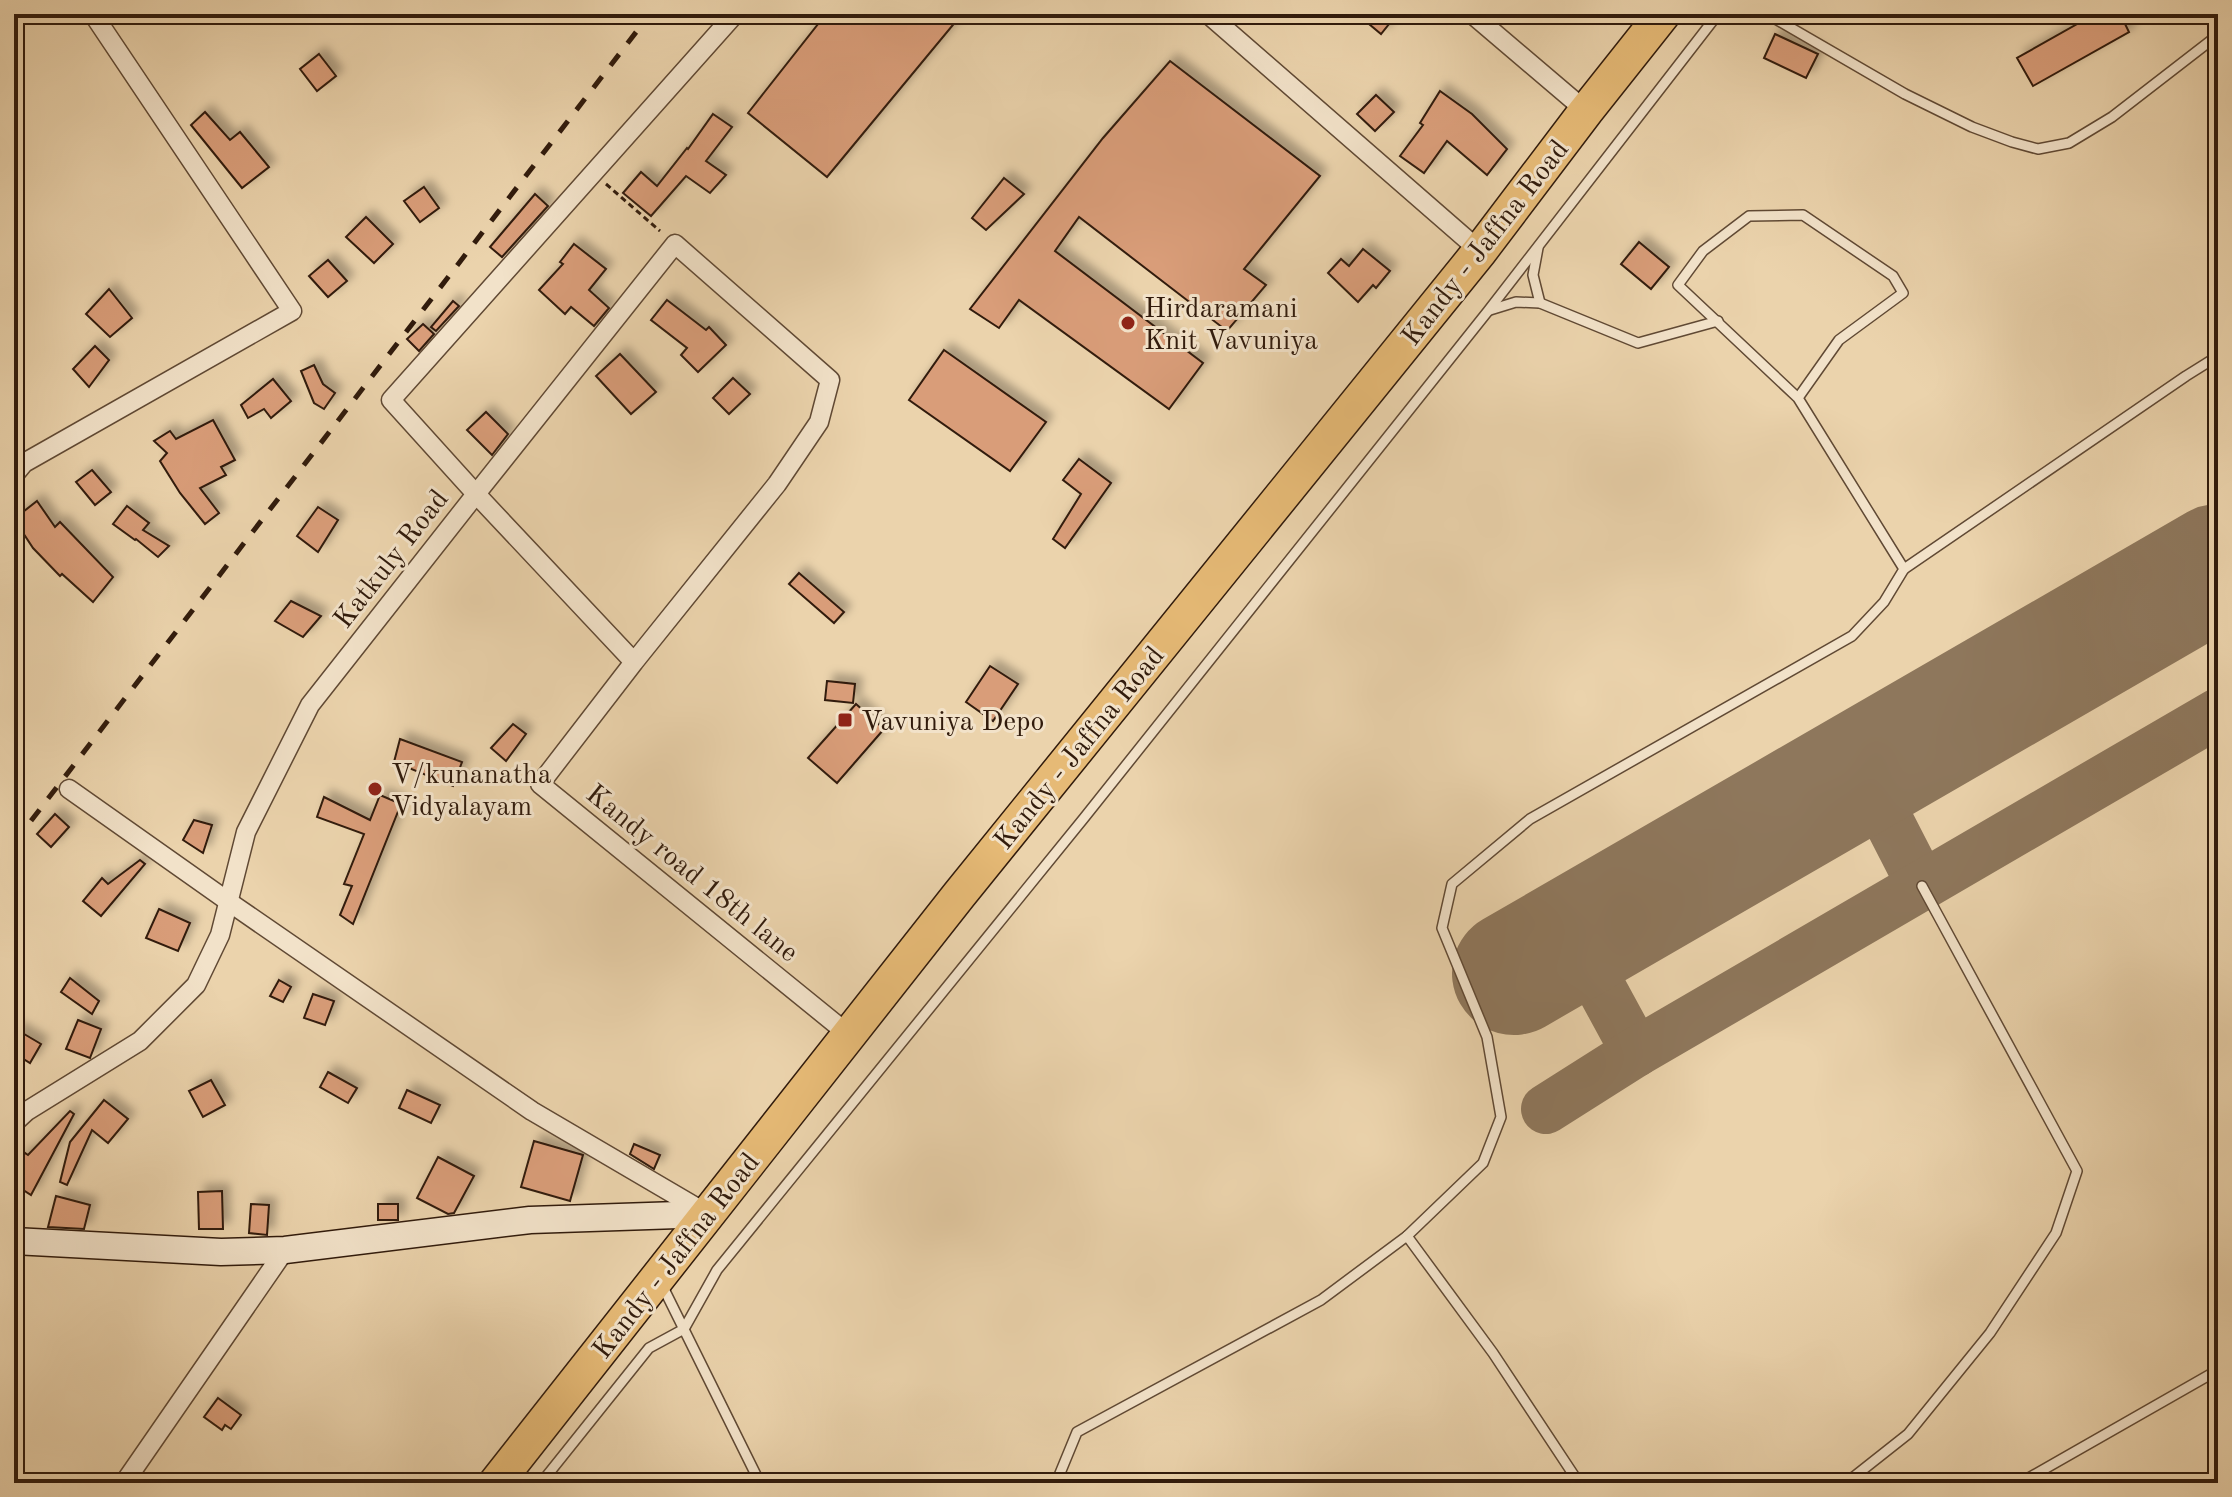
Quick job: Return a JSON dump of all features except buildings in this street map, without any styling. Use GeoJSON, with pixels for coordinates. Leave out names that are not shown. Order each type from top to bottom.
{"type":"FeatureCollection","features":[{"type":"Feature","properties":{"kind":"highway","name":"Kandy - Jaffna Road"},"geometry":{"type":"LineString","coordinates":[[496,1483],[848,1034],[1480,251],[1663,14]]}},
{"type":"Feature","properties":{"kind":"street"},"geometry":{"type":"LineString","coordinates":[[14,475],[24,463],[292,311],[93,14]]}},
{"type":"Feature","properties":{"kind":"street","name":"Katkuly Road"},"geometry":{"type":"LineString","coordinates":[[14,1123],[27,1111],[140,1041],[196,985],[220,935],[246,832],[310,705],[476,494],[391,400],[735,14]]}},
{"type":"Feature","properties":{"kind":"street"},"geometry":{"type":"LineString","coordinates":[[1208,14],[1480,251]]}},
{"type":"Feature","properties":{"kind":"street"},"geometry":{"type":"LineString","coordinates":[[1472,14],[1586,111]]}},
{"type":"Feature","properties":{"kind":"street"},"geometry":{"type":"LineString","coordinates":[[675,244],[830,380],[819,422],[777,484],[634,662],[476,494],[675,244]]}},
{"type":"Feature","properties":{"kind":"street","name":"Kandy road 18th lane"},"geometry":{"type":"LineString","coordinates":[[634,662],[540,784],[848,1034]]}},
{"type":"Feature","properties":{"kind":"street"},"geometry":{"type":"LineString","coordinates":[[69,789],[532,1111],[708,1214]]}},
{"type":"Feature","properties":{"kind":"street"},"geometry":{"type":"LineString","coordinates":[[14,1241],[221,1252],[285,1250],[530,1220],[708,1214]]}},
{"type":"Feature","properties":{"kind":"street"},"geometry":{"type":"LineString","coordinates":[[124,1483],[285,1250]]}},
{"type":"Feature","properties":{"kind":"lane"},"geometry":{"type":"LineString","coordinates":[[541,1483],[649,1348],[684,1329],[717,1270],[1094,805],[1488,311],[1718,14]]}},
{"type":"Feature","properties":{"kind":"lane"},"geometry":{"type":"LineString","coordinates":[[1767,14],[1905,94],[1959,121],[2038,149],[2069,143],[2112,117],[2218,35]]}},
{"type":"Feature","properties":{"kind":"lane"},"geometry":{"type":"LineString","coordinates":[[1798,398],[1839,340],[1903,293],[1893,276],[1803,215],[1749,216],[1703,251],[1678,285],[1798,398],[1904,569]]}},
{"type":"Feature","properties":{"kind":"lane"},"geometry":{"type":"LineString","coordinates":[[1539,245],[1533,275],[1540,303]]}},
{"type":"Feature","properties":{"kind":"lane"},"geometry":{"type":"LineString","coordinates":[[1488,311],[1516,302],[1540,303],[1638,343],[1718,321]]}},
{"type":"Feature","properties":{"kind":"lane"},"geometry":{"type":"LineString","coordinates":[[1056,1483],[1077,1432],[1321,1300],[1407,1236],[1483,1163],[1501,1117],[1487,1037],[1442,928],[1452,884],[1530,819],[1852,636],[1884,602],[1904,569],[2218,356]]}},
{"type":"Feature","properties":{"kind":"lane"},"geometry":{"type":"LineString","coordinates":[[1846,1483],[1908,1434],[1990,1333],[2056,1233],[2077,1171],[1922,886]]}},
{"type":"Feature","properties":{"kind":"lane"},"geometry":{"type":"LineString","coordinates":[[1407,1236],[1493,1353],[1579,1483]]}},
{"type":"Feature","properties":{"kind":"lane"},"geometry":{"type":"LineString","coordinates":[[658,1277],[760,1483]]}},
{"type":"Feature","properties":{"kind":"lane"},"geometry":{"type":"LineString","coordinates":[[2020,1483],[2218,1370]]}},
{"type":"Feature","properties":{"kind":"path"},"geometry":{"type":"LineString","coordinates":[[594,174],[675,244]]}},
{"type":"Feature","properties":{"kind":"taxiway"},"geometry":{"type":"LineString","coordinates":[[1546,1109],[1636,1052],[2218,713]]}},
{"type":"Feature","properties":{"kind":"taxiway"},"geometry":{"type":"LineString","coordinates":[[1863,771],[1922,886]]}},
{"type":"Feature","properties":{"kind":"taxiway"},"geometry":{"type":"LineString","coordinates":[[1574,938],[1636,1052]]}},
{"type":"Feature","properties":{"kind":"runway"},"geometry":{"type":"LineString","coordinates":[[1514,973],[2218,566]]}},
{"type":"Feature","properties":{"kind":"railway"},"geometry":{"type":"LineString","coordinates":[[14,843],[650,14]]}},
{"type":"Feature","properties":{"kind":"place","name":"Hirdaramani Knit Vavuniya"},"geometry":{"type":"Point","coordinates":[1128,323]}},
{"type":"Feature","properties":{"kind":"place","name":"Vavuniya Depo"},"geometry":{"type":"Point","coordinates":[845,720]}},
{"type":"Feature","properties":{"kind":"place","name":"V/kunanatha Vidyalayam"},"geometry":{"type":"Point","coordinates":[375,789]}}]}
